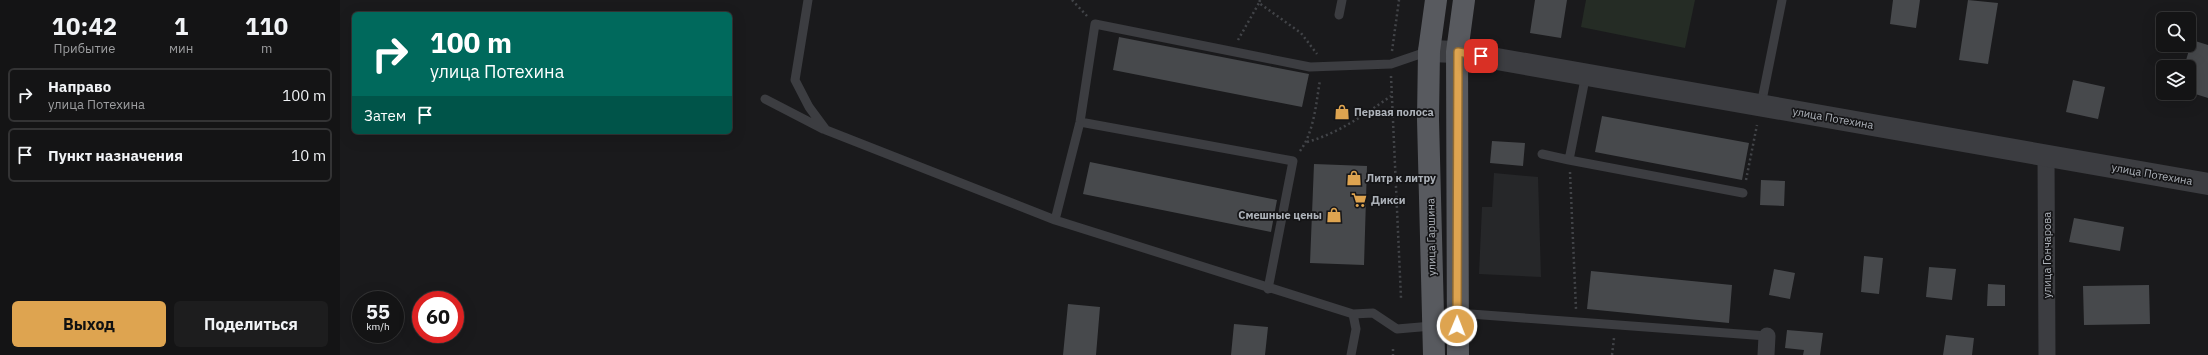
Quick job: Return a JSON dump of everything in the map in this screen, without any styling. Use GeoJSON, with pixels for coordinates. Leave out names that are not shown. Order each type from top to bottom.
{"type":"FeatureCollection","features":[{"type":"Feature","properties":{"kind":"main road","name":"улица Гаршина"},"geometry":{"type":"LineString","coordinates":[[1434,355],[1432,326],[1429,50],[1436,0]]}},
{"type":"Feature","properties":{"kind":"main road"},"geometry":{"type":"LineString","coordinates":[[1458,355],[1458,52],[1464,0]]}},
{"type":"Feature","properties":{"kind":"street","name":"улица Потехина"},"geometry":{"type":"LineString","coordinates":[[1429,50],[1458,52],[1586,74],[2208,184]]}},
{"type":"Feature","properties":{"kind":"street","name":"улица Гончарова"},"geometry":{"type":"LineString","coordinates":[[2046,155],[2047,355]]}},
{"type":"Feature","properties":{"kind":"street"},"geometry":{"type":"LineString","coordinates":[[1766,355],[1767,336]]}},
{"type":"Feature","properties":{"kind":"lane"},"geometry":{"type":"LineString","coordinates":[[1339,15],[1342,0]]}},
{"type":"Feature","properties":{"kind":"lane"},"geometry":{"type":"LineString","coordinates":[[1761,105],[1782,0]]}},
{"type":"Feature","properties":{"kind":"lane"},"geometry":{"type":"LineString","coordinates":[[807,1],[795,80],[808,108],[826,130]]}},
{"type":"Feature","properties":{"kind":"lane"},"geometry":{"type":"LineString","coordinates":[[1054,220],[1080,122],[1095,24],[1310,67],[1391,64],[1429,50]]}},
{"type":"Feature","properties":{"kind":"lane"},"geometry":{"type":"LineString","coordinates":[[1569,160],[1586,74]]}},
{"type":"Feature","properties":{"kind":"lane"},"geometry":{"type":"LineString","coordinates":[[765,99],[826,130],[1054,220],[1268,289],[1353,314],[1373,313],[1397,329],[1432,326]]}},
{"type":"Feature","properties":{"kind":"lane"},"geometry":{"type":"LineString","coordinates":[[1080,122],[1293,161],[1268,289]]}},
{"type":"Feature","properties":{"kind":"lane"},"geometry":{"type":"LineString","coordinates":[[1542,154],[1743,193]]}},
{"type":"Feature","properties":{"kind":"lane"},"geometry":{"type":"LineString","coordinates":[[1457,313],[1767,336]]}},
{"type":"Feature","properties":{"kind":"lane"},"geometry":{"type":"LineString","coordinates":[[1351,355],[1356,329],[1353,314]]}},
{"type":"Feature","properties":{"kind":"path"},"geometry":{"type":"LineString","coordinates":[[1072,0],[1095,24]]}},
{"type":"Feature","properties":{"kind":"path"},"geometry":{"type":"LineString","coordinates":[[1399,0],[1391,64],[1401,298]]}},
{"type":"Feature","properties":{"kind":"path"},"geometry":{"type":"LineString","coordinates":[[1232,51],[1260,2],[1301,33],[1315,50],[1322,66],[1314,114],[1306,142],[1293,161]]}},
{"type":"Feature","properties":{"kind":"path"},"geometry":{"type":"LineString","coordinates":[[1306,142],[1324,138],[1348,126],[1392,96]]}},
{"type":"Feature","properties":{"kind":"path"},"geometry":{"type":"LineString","coordinates":[[1743,193],[1761,105]]}},
{"type":"Feature","properties":{"kind":"path"},"geometry":{"type":"LineString","coordinates":[[1569,160],[1576,322]]}},
{"type":"Feature","properties":{"kind":"path"},"geometry":{"type":"LineString","coordinates":[[1612,355],[1615,324]]}},
{"type":"Feature","properties":{"kind":"path"},"geometry":{"type":"LineString","coordinates":[[1393,349],[1393,355]]}},
{"type":"Feature","properties":{"kind":"shaded area"},"geometry":{"type":"Polygon","coordinates":[[[1586,0],[1695,0],[1685,48],[1581,27],[1586,0]]]}},
{"type":"Feature","properties":{"kind":"shaded area"},"geometry":{"type":"Polygon","coordinates":[[[1494,173],[1538,177],[1541,277],[1479,274],[1482,207],[1492,207],[1494,173]]]}},
{"type":"Feature","properties":{"kind":"building"},"geometry":{"type":"Polygon","coordinates":[[[1535,0],[1567,0],[1561,38],[1530,33],[1535,0]]]}},
{"type":"Feature","properties":{"kind":"building"},"geometry":{"type":"Polygon","coordinates":[[[1893,0],[1920,0],[1916,28],[1890,24],[1893,0]]]}},
{"type":"Feature","properties":{"kind":"building"},"geometry":{"type":"Polygon","coordinates":[[[1968,0],[1998,3],[1988,64],[1959,60],[1968,0]]]}},
{"type":"Feature","properties":{"kind":"building"},"geometry":{"type":"Polygon","coordinates":[[[1119,37],[1309,74],[1302,107],[1113,70],[1119,37]]]}},
{"type":"Feature","properties":{"kind":"building"},"geometry":{"type":"Polygon","coordinates":[[[2196,41],[2208,45],[2208,98],[2196,94],[2196,60],[2186,60],[2188,52],[2196,52],[2196,41]]]}},
{"type":"Feature","properties":{"kind":"building"},"geometry":{"type":"Polygon","coordinates":[[[2073,80],[2105,87],[2098,119],[2066,112],[2073,80]]]}},
{"type":"Feature","properties":{"kind":"building"},"geometry":{"type":"Polygon","coordinates":[[[1602,116],[1749,143],[1742,180],[1595,152],[1602,116]]]}},
{"type":"Feature","properties":{"kind":"building"},"geometry":{"type":"Polygon","coordinates":[[[1492,141],[1525,143],[1523,166],[1490,163],[1492,141]]]}},
{"type":"Feature","properties":{"kind":"building"},"geometry":{"type":"Polygon","coordinates":[[[1090,162],[1277,200],[1271,232],[1083,194],[1090,162]]]}},
{"type":"Feature","properties":{"kind":"building"},"geometry":{"type":"Polygon","coordinates":[[[1314,164],[1367,166],[1364,265],[1310,263],[1314,164]]]}},
{"type":"Feature","properties":{"kind":"building"},"geometry":{"type":"Polygon","coordinates":[[[1761,180],[1785,181],[1784,206],[1760,205],[1761,180]]]}},
{"type":"Feature","properties":{"kind":"building"},"geometry":{"type":"Polygon","coordinates":[[[2074,218],[2124,227],[2120,251],[2069,242],[2074,218]]]}},
{"type":"Feature","properties":{"kind":"building"},"geometry":{"type":"Polygon","coordinates":[[[1864,256],[1883,258],[1879,294],[1861,292],[1864,256]]]}},
{"type":"Feature","properties":{"kind":"building"},"geometry":{"type":"Polygon","coordinates":[[[1929,267],[1956,269],[1952,300],[1926,297],[1929,267]]]}},
{"type":"Feature","properties":{"kind":"building"},"geometry":{"type":"Polygon","coordinates":[[[1774,269],[1795,273],[1790,299],[1769,295],[1774,269]]]}},
{"type":"Feature","properties":{"kind":"building"},"geometry":{"type":"Polygon","coordinates":[[[1591,271],[1732,285],[1729,323],[1587,309],[1591,271]]]}},
{"type":"Feature","properties":{"kind":"building"},"geometry":{"type":"Polygon","coordinates":[[[1988,284],[2005,285],[2005,306],[1987,306],[1988,284]]]}},
{"type":"Feature","properties":{"kind":"building"},"geometry":{"type":"Polygon","coordinates":[[[2149,285],[2150,324],[2084,325],[2083,286],[2149,285]]]}},
{"type":"Feature","properties":{"kind":"building"},"geometry":{"type":"Polygon","coordinates":[[[1068,304],[1100,307],[1096,355],[1063,355],[1068,304]]]}},
{"type":"Feature","properties":{"kind":"building"},"geometry":{"type":"Polygon","coordinates":[[[1234,324],[1268,327],[1265,355],[1231,355],[1234,324]]]}},
{"type":"Feature","properties":{"kind":"building"},"geometry":{"type":"Polygon","coordinates":[[[1787,330],[1823,333],[1820,355],[1803,355],[1804,350],[1785,348],[1787,330]]]}},
{"type":"Feature","properties":{"kind":"building"},"geometry":{"type":"Polygon","coordinates":[[[1946,335],[1974,338],[1972,355],[1943,355],[1946,335]]]}},
{"type":"Feature","properties":{"kind":"place","name":"Первая полоса"},"geometry":{"type":"Point","coordinates":[1342,112]}},
{"type":"Feature","properties":{"kind":"place","name":"Литр к литру"},"geometry":{"type":"Point","coordinates":[1354,178]}},
{"type":"Feature","properties":{"kind":"place","name":"Дикси"},"geometry":{"type":"Point","coordinates":[1359,200]}},
{"type":"Feature","properties":{"kind":"place","name":"Смешные цены"},"geometry":{"type":"Point","coordinates":[1334,215]}},
{"type":"Feature","properties":{"kind":"route"},"geometry":{"type":"LineString","coordinates":[[1457,326],[1458,52],[1481,56]]}}]}
